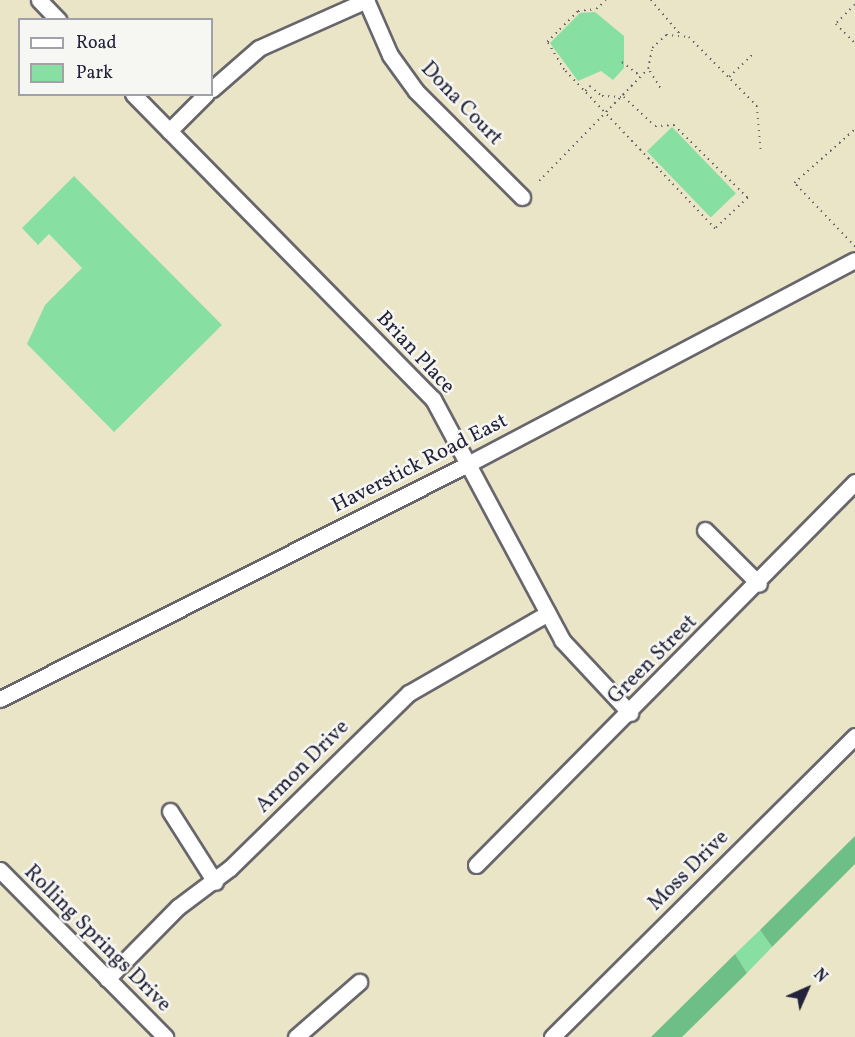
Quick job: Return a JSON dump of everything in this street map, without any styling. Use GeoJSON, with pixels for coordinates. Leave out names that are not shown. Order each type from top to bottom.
{"type":"FeatureCollection","features":[{"type":"Feature","properties":{"kind":"street"},"geometry":{"type":"LineString","coordinates":[[39,0],[56,18]]}},
{"type":"Feature","properties":{"kind":"street"},"geometry":{"type":"LineString","coordinates":[[213,88],[259,48],[367,0]]}},
{"type":"Feature","properties":{"kind":"street","name":"Dona Court"},"geometry":{"type":"LineString","coordinates":[[367,0],[402,74],[522,197]]}},
{"type":"Feature","properties":{"kind":"street","name":"Brian Place"},"geometry":{"type":"LineString","coordinates":[[135,96],[433,399],[548,613],[576,658],[630,712]]}},
{"type":"Feature","properties":{"kind":"street"},"geometry":{"type":"LineString","coordinates":[[169,131],[204,96]]}},
{"type":"Feature","properties":{"kind":"street","name":"Haverstick Road East"},"geometry":{"type":"LineString","coordinates":[[0,699],[468,464],[855,260]]}},
{"type":"Feature","properties":{"kind":"street","name":"Green Street"},"geometry":{"type":"LineString","coordinates":[[476,865],[759,584],[855,482]]}},
{"type":"Feature","properties":{"kind":"street"},"geometry":{"type":"LineString","coordinates":[[705,530],[759,584]]}},
{"type":"Feature","properties":{"kind":"street","name":"Armon Drive"},"geometry":{"type":"LineString","coordinates":[[107,978],[178,907],[215,882],[409,693],[548,613]]}},
{"type":"Feature","properties":{"kind":"street","name":"Moss Drive"},"geometry":{"type":"LineString","coordinates":[[552,1037],[855,736]]}},
{"type":"Feature","properties":{"kind":"street"},"geometry":{"type":"LineString","coordinates":[[170,811],[215,882]]}},
{"type":"Feature","properties":{"kind":"street","name":"Rolling Springs Drive"},"geometry":{"type":"LineString","coordinates":[[0,870],[165,1037]]}},
{"type":"Feature","properties":{"kind":"street"},"geometry":{"type":"LineString","coordinates":[[296,1037],[359,982]]}},
{"type":"Feature","properties":{"kind":"path"},"geometry":{"type":"LineString","coordinates":[[585,91],[590,86],[602,96],[624,97],[655,126],[674,125],[748,198],[715,229],[585,91],[547,42],[578,11],[596,9],[606,0]]}},
{"type":"Feature","properties":{"kind":"path"},"geometry":{"type":"LineString","coordinates":[[651,0],[681,35],[729,77],[761,115],[761,152]]}},
{"type":"Feature","properties":{"kind":"path"},"geometry":{"type":"LineString","coordinates":[[855,4],[836,24],[855,43]]}},
{"type":"Feature","properties":{"kind":"path"},"geometry":{"type":"LineString","coordinates":[[539,181],[609,114],[648,69],[658,41],[681,35]]}},
{"type":"Feature","properties":{"kind":"path"},"geometry":{"type":"LineString","coordinates":[[729,77],[754,53]]}},
{"type":"Feature","properties":{"kind":"path"},"geometry":{"type":"LineString","coordinates":[[622,62],[640,76]]}},
{"type":"Feature","properties":{"kind":"path"},"geometry":{"type":"LineString","coordinates":[[648,69],[660,88]]}},
{"type":"Feature","properties":{"kind":"path"},"geometry":{"type":"LineString","coordinates":[[855,129],[795,183],[855,248]]}},
{"type":"Feature","properties":{"kind":"green space"},"geometry":{"type":"Polygon","coordinates":[[[595,12],[624,36],[624,68],[613,80],[601,71],[578,81],[550,43],[580,13],[595,12]]]}},
{"type":"Feature","properties":{"kind":"green space"},"geometry":{"type":"Polygon","coordinates":[[[672,127],[736,193],[711,217],[647,151],[672,127]]]}},
{"type":"Feature","properties":{"kind":"green space"},"geometry":{"type":"Polygon","coordinates":[[[74,176],[222,325],[114,432],[27,344],[45,305],[82,268],[49,234],[38,245],[22,228],[74,176]]]}},
{"type":"Feature","properties":{"kind":"green space"},"geometry":{"type":"Polygon","coordinates":[[[855,836],[855,864],[772,947],[760,930],[855,836]]]}},
{"type":"Feature","properties":{"kind":"green space"},"geometry":{"type":"Polygon","coordinates":[[[760,930],[772,947],[747,973],[735,954],[760,930]]]}},
{"type":"Feature","properties":{"kind":"green space"},"geometry":{"type":"Polygon","coordinates":[[[735,954],[747,973],[682,1037],[651,1037],[735,954]]]}}]}
